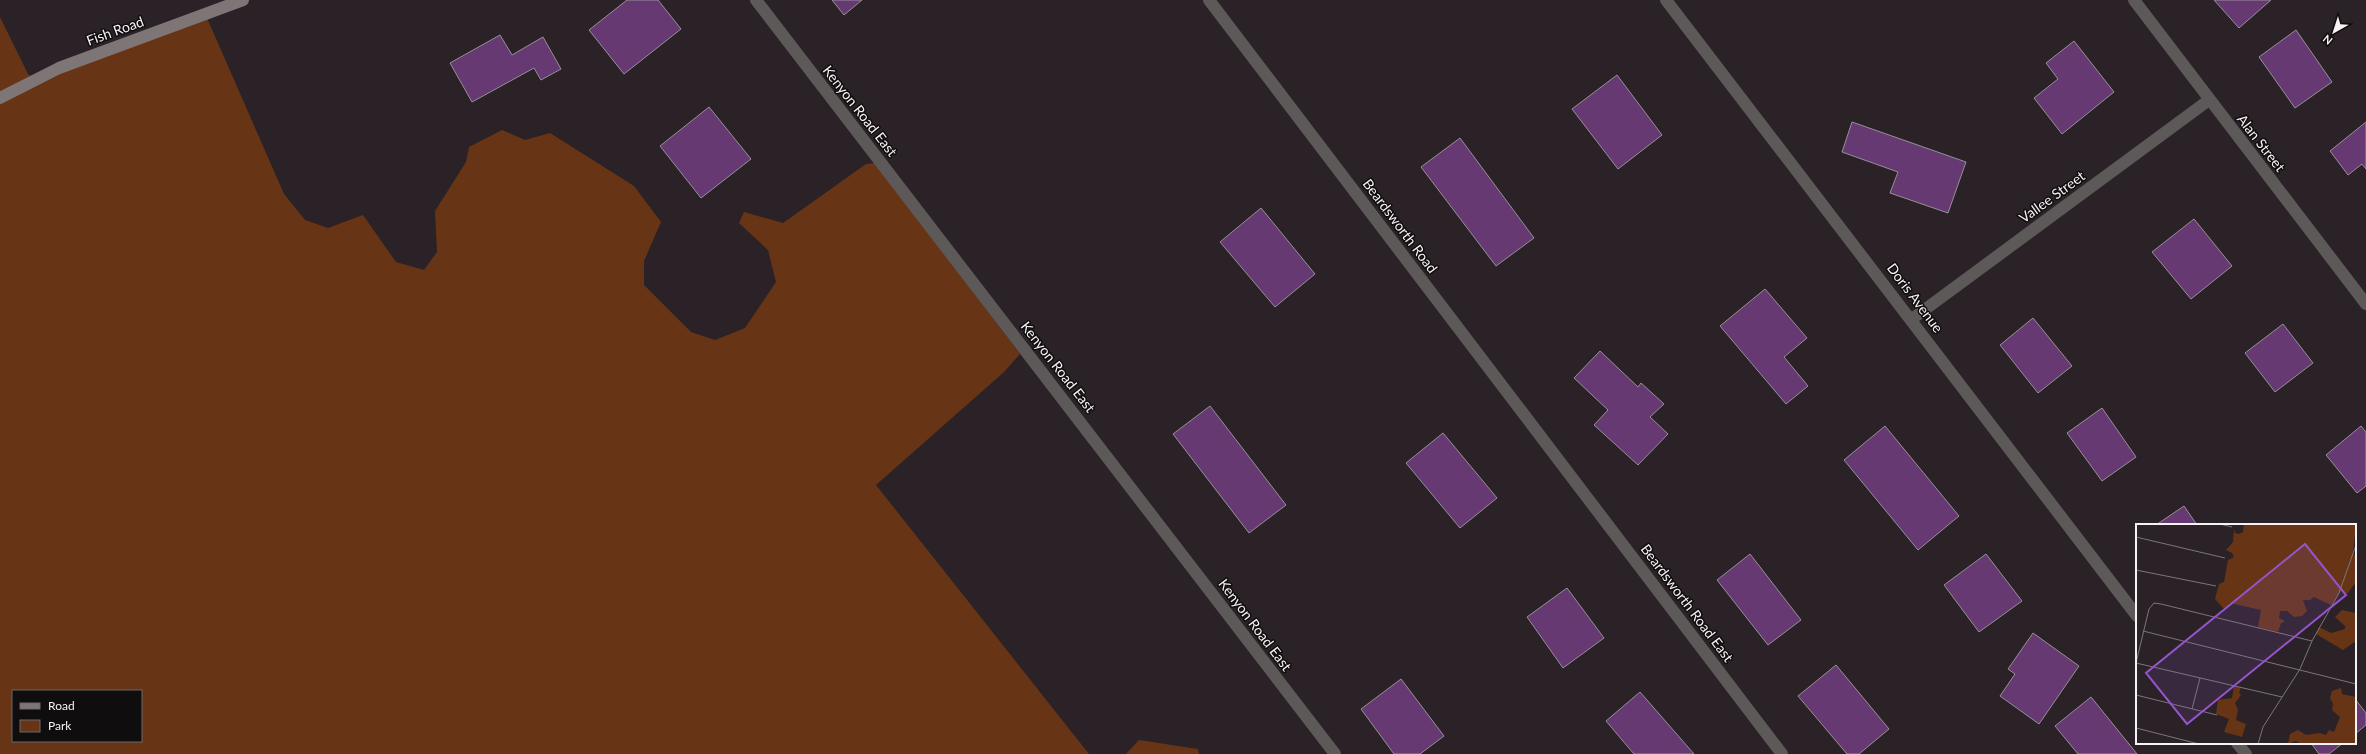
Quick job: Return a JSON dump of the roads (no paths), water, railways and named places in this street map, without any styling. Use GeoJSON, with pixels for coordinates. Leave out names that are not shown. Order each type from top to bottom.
{"type":"FeatureCollection","features":[{"type":"Feature","properties":{"kind":"main road","name":"Fish Road"},"geometry":{"type":"LineString","coordinates":[[0,98],[60,68],[243,0]]}},
{"type":"Feature","properties":{"kind":"street","name":"Kenyon Road East"},"geometry":{"type":"LineString","coordinates":[[756,0],[1335,754]]}},
{"type":"Feature","properties":{"kind":"street","name":"Beardsworth Road"},"geometry":{"type":"LineString","coordinates":[[1209,0],[1567,470]]}},
{"type":"Feature","properties":{"kind":"street","name":"Doris Avenue"},"geometry":{"type":"LineString","coordinates":[[1666,0],[1912,318],[2136,615]]}},
{"type":"Feature","properties":{"kind":"street","name":"Alan Street"},"geometry":{"type":"LineString","coordinates":[[2134,0],[2366,304]]}},
{"type":"Feature","properties":{"kind":"street","name":"Vallee Street"},"geometry":{"type":"LineString","coordinates":[[1912,318],[2209,100]]}},
{"type":"Feature","properties":{"kind":"street","name":"Beardsworth Road East"},"geometry":{"type":"LineString","coordinates":[[1567,470],[1782,754]]}},
{"type":"Feature","properties":{"kind":"street"},"geometry":{"type":"LineString","coordinates":[[2239,744],[2246,754]]}}]}
